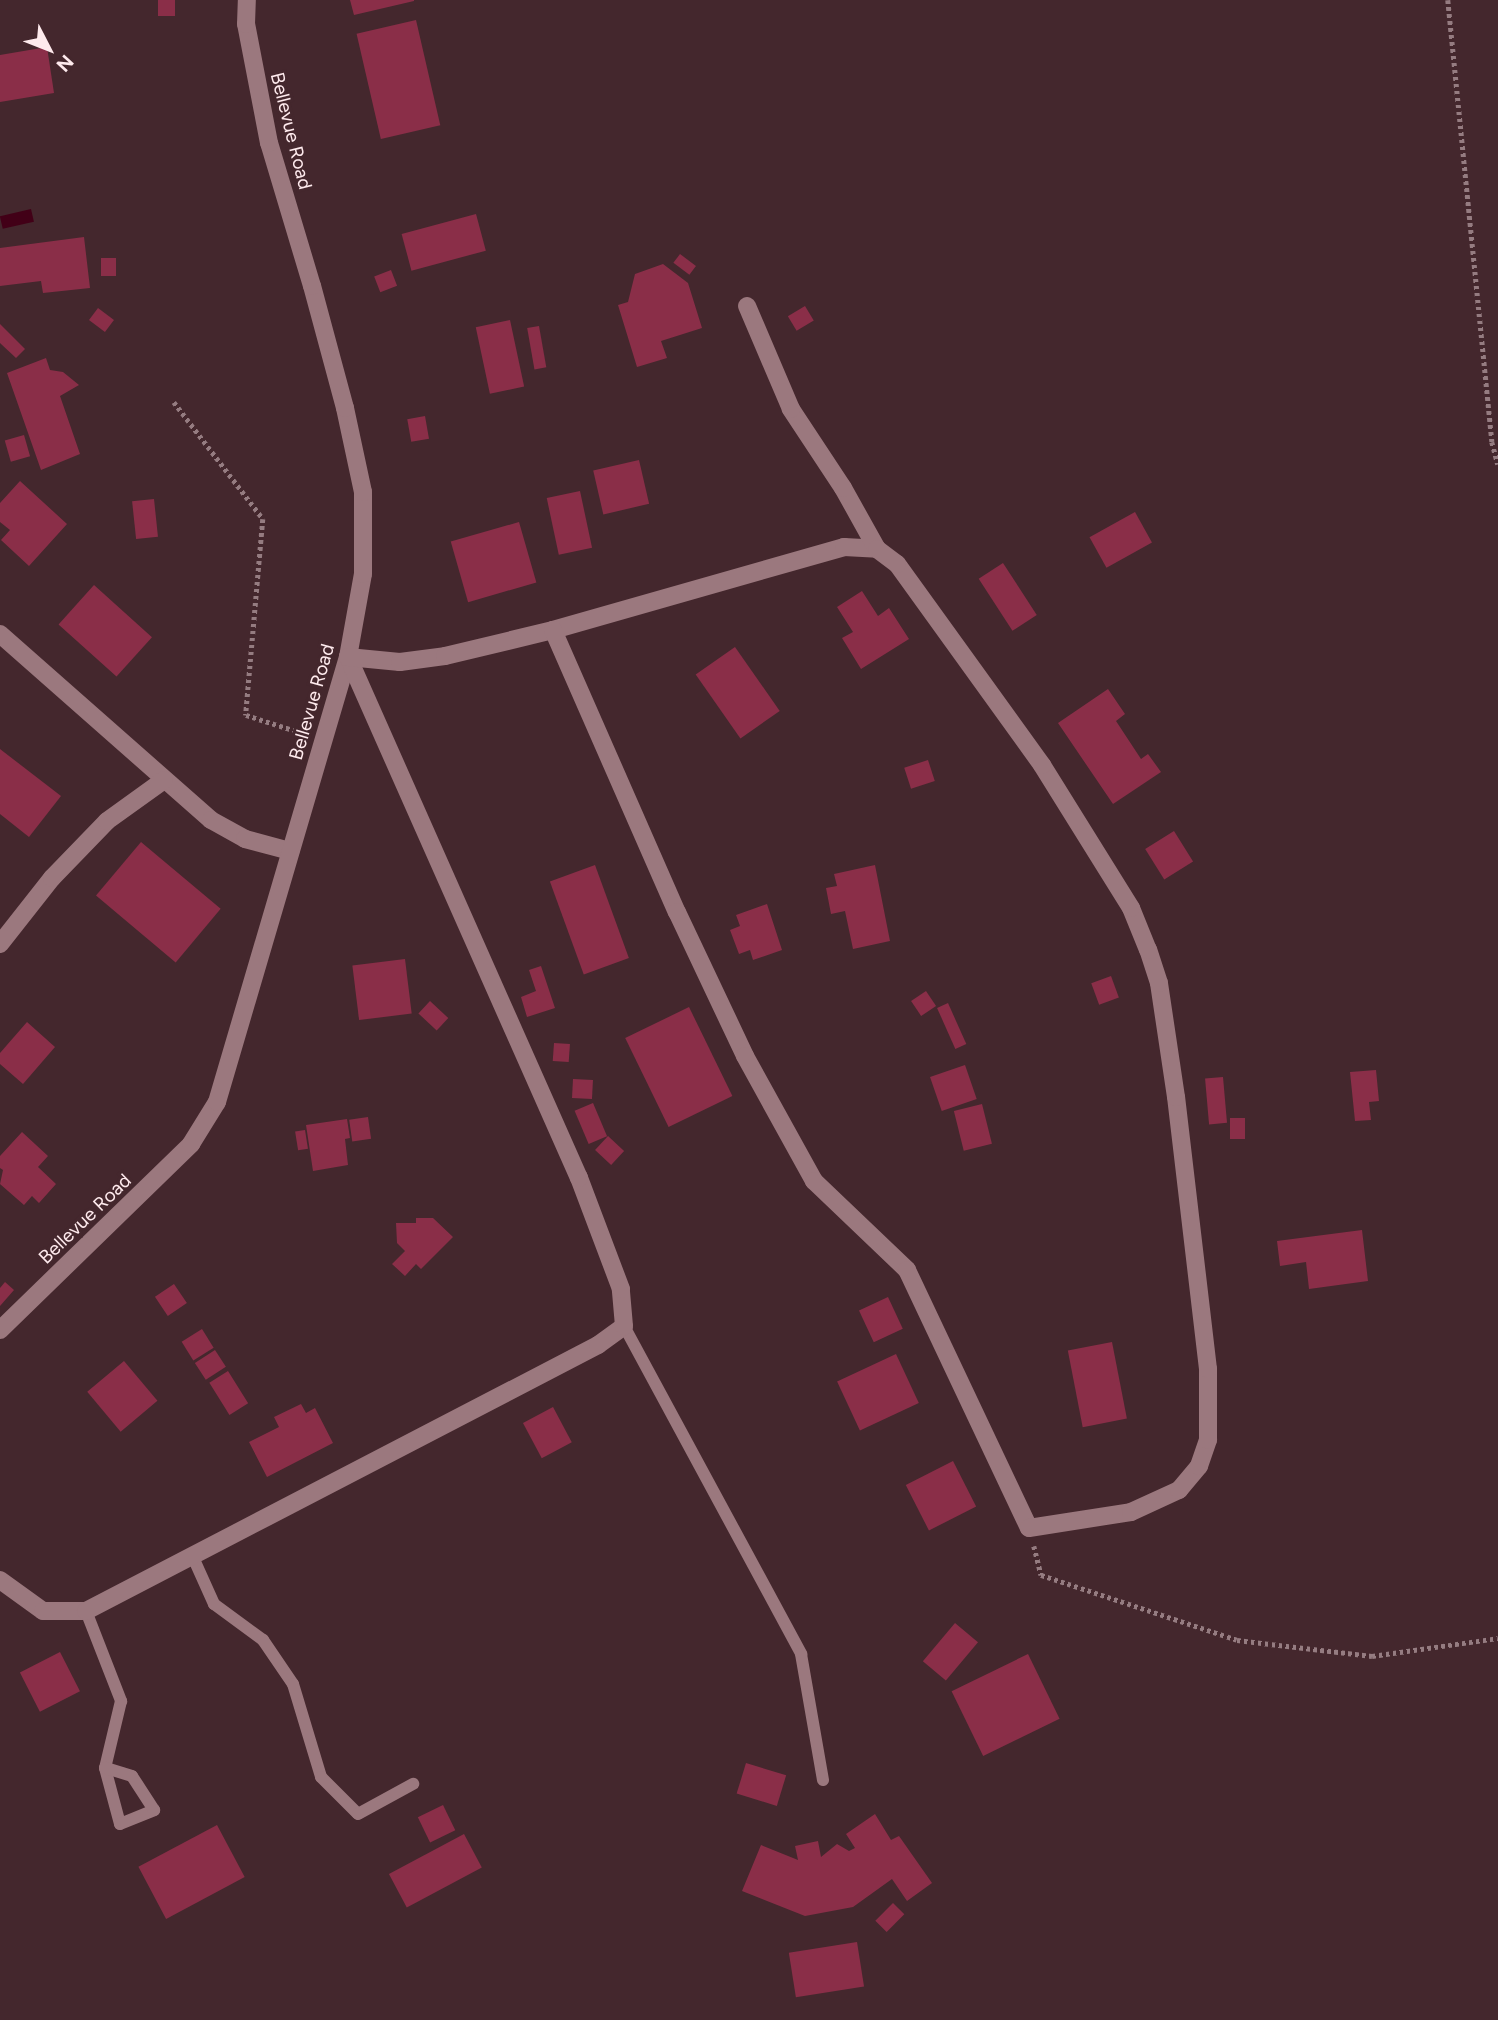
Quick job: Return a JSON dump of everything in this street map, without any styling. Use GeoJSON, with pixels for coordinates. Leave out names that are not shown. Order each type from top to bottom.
{"type":"FeatureCollection","features":[{"type":"Feature","properties":{"kind":"street","name":"Bellevue Road"},"geometry":{"type":"LineString","coordinates":[[0,1330],[191,1144],[217,1102],[348,657],[363,573],[363,492],[345,408],[316,300],[269,143],[246,24],[247,0]]}},
{"type":"Feature","properties":{"kind":"street"},"geometry":{"type":"LineString","coordinates":[[553,630],[677,912],[745,1056],[814,1181],[907,1270],[1029,1528],[1131,1512],[1179,1490],[1199,1466],[1208,1440],[1208,1369],[1166,1027],[1158,983],[1131,908],[1042,765],[897,564],[877,549],[843,488],[791,409],[747,306]]}},
{"type":"Feature","properties":{"kind":"street"},"geometry":{"type":"LineString","coordinates":[[0,1580],[43,1611],[86,1611],[598,1345],[624,1326],[621,1289],[579,1178],[348,657],[400,662],[445,656],[553,630],[844,547],[877,549]]}},
{"type":"Feature","properties":{"kind":"street"},"geometry":{"type":"LineString","coordinates":[[0,634],[211,820],[245,839],[290,851]]}},
{"type":"Feature","properties":{"kind":"street"},"geometry":{"type":"LineString","coordinates":[[0,944],[52,878],[107,821],[164,780]]}},
{"type":"Feature","properties":{"kind":"lane"},"geometry":{"type":"LineString","coordinates":[[624,1326],[801,1654],[823,1780]]}},
{"type":"Feature","properties":{"kind":"lane"},"geometry":{"type":"LineString","coordinates":[[192,1555],[214,1604],[263,1640],[293,1684],[321,1777],[358,1814],[413,1784]]}},
{"type":"Feature","properties":{"kind":"lane"},"geometry":{"type":"LineString","coordinates":[[86,1611],[121,1701],[105,1768],[120,1824],[154,1810],[132,1776],[105,1768]]}},
{"type":"Feature","properties":{"kind":"path"},"geometry":{"type":"LineString","coordinates":[[1448,0],[1492,442],[1498,464]]}},
{"type":"Feature","properties":{"kind":"path"},"geometry":{"type":"LineString","coordinates":[[174,402],[263,519],[246,715],[324,740]]}},
{"type":"Feature","properties":{"kind":"path"},"geometry":{"type":"LineString","coordinates":[[1029,1528],[1041,1575],[1237,1640],[1372,1656],[1498,1638]]}},
{"type":"Feature","properties":{"kind":"shaded area"},"geometry":{"type":"Polygon","coordinates":[[[31,209],[34,222],[3,229],[0,216],[31,209]]]}},
{"type":"Feature","properties":{"kind":"building"},"geometry":{"type":"Polygon","coordinates":[[[158,0],[175,0],[175,16],[158,16],[158,0]]]}},
{"type":"Feature","properties":{"kind":"building"},"geometry":{"type":"Polygon","coordinates":[[[350,0],[414,0],[414,1],[354,15],[350,0]]]}},
{"type":"Feature","properties":{"kind":"building"},"geometry":{"type":"Polygon","coordinates":[[[416,20],[440,125],[381,139],[357,34],[416,20]]]}},
{"type":"Feature","properties":{"kind":"building"},"geometry":{"type":"Polygon","coordinates":[[[47,47],[54,93],[0,102],[0,55],[47,47]]]}},
{"type":"Feature","properties":{"kind":"building"},"geometry":{"type":"Polygon","coordinates":[[[476,214],[486,251],[411,271],[402,234],[476,214]]]}},
{"type":"Feature","properties":{"kind":"building"},"geometry":{"type":"Polygon","coordinates":[[[84,237],[90,288],[43,293],[41,281],[0,286],[0,248],[84,237]]]}},
{"type":"Feature","properties":{"kind":"building"},"geometry":{"type":"Polygon","coordinates":[[[680,254],[696,266],[689,275],[673,263],[680,254]]]}},
{"type":"Feature","properties":{"kind":"building"},"geometry":{"type":"Polygon","coordinates":[[[101,258],[116,258],[116,276],[101,276],[101,258]]]}},
{"type":"Feature","properties":{"kind":"building"},"geometry":{"type":"Polygon","coordinates":[[[663,264],[688,283],[702,328],[661,341],[667,358],[637,367],[618,305],[628,302],[635,274],[663,264]]]}},
{"type":"Feature","properties":{"kind":"building"},"geometry":{"type":"Polygon","coordinates":[[[391,270],[397,286],[380,292],[374,276],[391,270]]]}},
{"type":"Feature","properties":{"kind":"building"},"geometry":{"type":"Polygon","coordinates":[[[805,306],[814,321],[797,331],[788,316],[805,306]]]}},
{"type":"Feature","properties":{"kind":"building"},"geometry":{"type":"Polygon","coordinates":[[[98,308],[114,320],[105,332],[89,320],[98,308]]]}},
{"type":"Feature","properties":{"kind":"building"},"geometry":{"type":"Polygon","coordinates":[[[510,320],[524,387],[490,394],[476,327],[510,320]]]}},
{"type":"Feature","properties":{"kind":"building"},"geometry":{"type":"Polygon","coordinates":[[[0,324],[25,349],[16,358],[0,343],[0,324]]]}},
{"type":"Feature","properties":{"kind":"building"},"geometry":{"type":"Polygon","coordinates":[[[539,326],[546,367],[534,369],[527,328],[539,326]]]}},
{"type":"Feature","properties":{"kind":"building"},"geometry":{"type":"Polygon","coordinates":[[[46,358],[50,370],[63,372],[79,385],[60,396],[80,454],[41,470],[7,373],[46,358]]]}},
{"type":"Feature","properties":{"kind":"building"},"geometry":{"type":"Polygon","coordinates":[[[425,416],[429,439],[411,442],[407,419],[425,416]]]}},
{"type":"Feature","properties":{"kind":"building"},"geometry":{"type":"Polygon","coordinates":[[[24,435],[30,456],[11,462],[5,441],[24,435]]]}},
{"type":"Feature","properties":{"kind":"building"},"geometry":{"type":"Polygon","coordinates":[[[639,460],[649,504],[603,514],[593,471],[639,460]]]}},
{"type":"Feature","properties":{"kind":"building"},"geometry":{"type":"Polygon","coordinates":[[[20,481],[67,524],[29,566],[1,540],[10,530],[0,522],[0,503],[20,481]]]}},
{"type":"Feature","properties":{"kind":"building"},"geometry":{"type":"Polygon","coordinates":[[[580,491],[592,548],[559,555],[547,498],[580,491]]]}},
{"type":"Feature","properties":{"kind":"building"},"geometry":{"type":"Polygon","coordinates":[[[154,499],[158,537],[136,539],[132,501],[154,499]]]}},
{"type":"Feature","properties":{"kind":"building"},"geometry":{"type":"Polygon","coordinates":[[[1135,512],[1152,543],[1106,568],[1090,537],[1135,512]]]}},
{"type":"Feature","properties":{"kind":"building"},"geometry":{"type":"Polygon","coordinates":[[[519,522],[536,583],[468,602],[451,542],[519,522]]]}},
{"type":"Feature","properties":{"kind":"building"},"geometry":{"type":"Polygon","coordinates":[[[1003,563],[1037,615],[1012,631],[979,579],[1003,563]]]}},
{"type":"Feature","properties":{"kind":"building"},"geometry":{"type":"Polygon","coordinates":[[[94,585],[152,637],[117,677],[59,624],[94,585]]]}},
{"type":"Feature","properties":{"kind":"building"},"geometry":{"type":"Polygon","coordinates":[[[862,591],[878,616],[889,608],[909,639],[861,669],[842,638],[853,632],[837,607],[862,591]]]}},
{"type":"Feature","properties":{"kind":"building"},"geometry":{"type":"Polygon","coordinates":[[[735,647],[780,711],[740,738],[696,675],[735,647]]]}},
{"type":"Feature","properties":{"kind":"building"},"geometry":{"type":"Polygon","coordinates":[[[1108,689],[1125,714],[1116,721],[1141,759],[1148,754],[1161,772],[1113,804],[1058,723],[1108,689]]]}},
{"type":"Feature","properties":{"kind":"building"},"geometry":{"type":"Polygon","coordinates":[[[0,749],[61,796],[29,837],[0,814],[0,749]]]}},
{"type":"Feature","properties":{"kind":"building"},"geometry":{"type":"Polygon","coordinates":[[[928,760],[935,781],[911,789],[904,768],[928,760]]]}},
{"type":"Feature","properties":{"kind":"building"},"geometry":{"type":"Polygon","coordinates":[[[1174,831],[1193,862],[1164,880],[1145,849],[1174,831]]]}},
{"type":"Feature","properties":{"kind":"building"},"geometry":{"type":"Polygon","coordinates":[[[141,842],[221,909],[176,962],[96,896],[141,842]]]}},
{"type":"Feature","properties":{"kind":"building"},"geometry":{"type":"Polygon","coordinates":[[[595,865],[629,958],[584,974],[550,881],[595,865]]]}},
{"type":"Feature","properties":{"kind":"building"},"geometry":{"type":"Polygon","coordinates":[[[875,865],[890,941],[853,949],[845,911],[831,914],[826,888],[837,886],[834,874],[875,865]]]}},
{"type":"Feature","properties":{"kind":"building"},"geometry":{"type":"Polygon","coordinates":[[[767,904],[782,950],[753,960],[750,950],[739,954],[730,930],[740,926],[736,915],[767,904]]]}},
{"type":"Feature","properties":{"kind":"building"},"geometry":{"type":"Polygon","coordinates":[[[405,959],[412,1014],[359,1020],[352,965],[405,959]]]}},
{"type":"Feature","properties":{"kind":"building"},"geometry":{"type":"Polygon","coordinates":[[[541,966],[555,1008],[527,1017],[521,997],[536,991],[529,970],[541,966]]]}},
{"type":"Feature","properties":{"kind":"building"},"geometry":{"type":"Polygon","coordinates":[[[1111,976],[1119,998],[1099,1005],[1091,983],[1111,976]]]}},
{"type":"Feature","properties":{"kind":"building"},"geometry":{"type":"Polygon","coordinates":[[[926,991],[936,1006],[921,1016],[911,1001],[926,991]]]}},
{"type":"Feature","properties":{"kind":"building"},"geometry":{"type":"Polygon","coordinates":[[[430,1001],[448,1018],[437,1030],[418,1013],[430,1001]]]}},
{"type":"Feature","properties":{"kind":"building"},"geometry":{"type":"Polygon","coordinates":[[[948,1003],[966,1044],[955,1049],[937,1008],[948,1003]]]}},
{"type":"Feature","properties":{"kind":"building"},"geometry":{"type":"Polygon","coordinates":[[[689,1007],[732,1096],[669,1127],[625,1038],[689,1007]]]}},
{"type":"Feature","properties":{"kind":"building"},"geometry":{"type":"Polygon","coordinates":[[[27,1022],[55,1047],[23,1084],[0,1064],[0,1053],[27,1022]]]}},
{"type":"Feature","properties":{"kind":"building"},"geometry":{"type":"Polygon","coordinates":[[[554,1043],[570,1044],[569,1062],[553,1061],[554,1043]]]}},
{"type":"Feature","properties":{"kind":"building"},"geometry":{"type":"Polygon","coordinates":[[[965,1065],[977,1099],[942,1111],[930,1077],[965,1065]]]}},
{"type":"Feature","properties":{"kind":"building"},"geometry":{"type":"Polygon","coordinates":[[[1376,1070],[1379,1101],[1369,1102],[1371,1120],[1355,1121],[1350,1072],[1376,1070]]]}},
{"type":"Feature","properties":{"kind":"building"},"geometry":{"type":"Polygon","coordinates":[[[1223,1077],[1227,1123],[1209,1124],[1205,1079],[1223,1077]]]}},
{"type":"Feature","properties":{"kind":"building"},"geometry":{"type":"Polygon","coordinates":[[[573,1079],[593,1080],[592,1099],[572,1098],[573,1079]]]}},
{"type":"Feature","properties":{"kind":"building"},"geometry":{"type":"Polygon","coordinates":[[[593,1103],[607,1136],[589,1144],[575,1111],[593,1103]]]}},
{"type":"Feature","properties":{"kind":"building"},"geometry":{"type":"Polygon","coordinates":[[[982,1104],[992,1144],[964,1151],[954,1111],[982,1104]]]}},
{"type":"Feature","properties":{"kind":"building"},"geometry":{"type":"Polygon","coordinates":[[[368,1117],[371,1139],[352,1141],[349,1120],[368,1117]]]}},
{"type":"Feature","properties":{"kind":"building"},"geometry":{"type":"Polygon","coordinates":[[[1230,1118],[1245,1118],[1245,1139],[1230,1139],[1230,1118]]]}},
{"type":"Feature","properties":{"kind":"building"},"geometry":{"type":"Polygon","coordinates":[[[347,1119],[350,1138],[345,1139],[348,1165],[313,1171],[306,1125],[347,1119]]]}},
{"type":"Feature","properties":{"kind":"building"},"geometry":{"type":"Polygon","coordinates":[[[305,1130],[308,1149],[298,1150],[295,1132],[305,1130]]]}},
{"type":"Feature","properties":{"kind":"building"},"geometry":{"type":"Polygon","coordinates":[[[22,1132],[48,1156],[38,1167],[56,1184],[39,1203],[32,1196],[24,1205],[0,1184],[3,1170],[0,1168],[0,1156],[22,1132]]]}},
{"type":"Feature","properties":{"kind":"building"},"geometry":{"type":"Polygon","coordinates":[[[608,1136],[624,1151],[611,1165],[595,1150],[608,1136]]]}},
{"type":"Feature","properties":{"kind":"building"},"geometry":{"type":"Polygon","coordinates":[[[416,1218],[433,1218],[453,1237],[421,1269],[416,1264],[405,1276],[392,1264],[405,1251],[397,1243],[396,1223],[416,1223],[416,1218]]]}},
{"type":"Feature","properties":{"kind":"building"},"geometry":{"type":"Polygon","coordinates":[[[1362,1230],[1368,1281],[1309,1289],[1306,1262],[1280,1266],[1277,1241],[1362,1230]]]}},
{"type":"Feature","properties":{"kind":"building"},"geometry":{"type":"Polygon","coordinates":[[[5,1282],[14,1290],[0,1306],[0,1288],[5,1282]]]}},
{"type":"Feature","properties":{"kind":"building"},"geometry":{"type":"Polygon","coordinates":[[[174,1284],[187,1303],[168,1316],[155,1297],[174,1284]]]}},
{"type":"Feature","properties":{"kind":"building"},"geometry":{"type":"Polygon","coordinates":[[[888,1297],[903,1329],[874,1342],[859,1311],[888,1297]]]}},
{"type":"Feature","properties":{"kind":"building"},"geometry":{"type":"Polygon","coordinates":[[[202,1329],[214,1348],[193,1360],[182,1342],[202,1329]]]}},
{"type":"Feature","properties":{"kind":"building"},"geometry":{"type":"Polygon","coordinates":[[[1112,1342],[1127,1419],[1083,1427],[1068,1351],[1112,1342]]]}},
{"type":"Feature","properties":{"kind":"building"},"geometry":{"type":"Polygon","coordinates":[[[215,1350],[226,1367],[206,1380],[195,1363],[215,1350]]]}},
{"type":"Feature","properties":{"kind":"building"},"geometry":{"type":"Polygon","coordinates":[[[896,1354],[919,1403],[860,1430],[837,1381],[896,1354]]]}},
{"type":"Feature","properties":{"kind":"building"},"geometry":{"type":"Polygon","coordinates":[[[124,1361],[157,1401],[121,1432],[87,1392],[124,1361]]]}},
{"type":"Feature","properties":{"kind":"building"},"geometry":{"type":"Polygon","coordinates":[[[228,1371],[248,1403],[229,1415],[209,1383],[228,1371]]]}},
{"type":"Feature","properties":{"kind":"building"},"geometry":{"type":"Polygon","coordinates":[[[301,1404],[306,1413],[315,1408],[333,1443],[267,1477],[249,1442],[279,1427],[274,1417],[301,1404]]]}},
{"type":"Feature","properties":{"kind":"building"},"geometry":{"type":"Polygon","coordinates":[[[553,1407],[572,1442],[542,1458],[523,1423],[553,1407]]]}},
{"type":"Feature","properties":{"kind":"building"},"geometry":{"type":"Polygon","coordinates":[[[953,1461],[976,1506],[929,1531],[906,1485],[953,1461]]]}},
{"type":"Feature","properties":{"kind":"building"},"geometry":{"type":"Polygon","coordinates":[[[955,1623],[978,1642],[946,1681],[923,1661],[955,1623]]]}},
{"type":"Feature","properties":{"kind":"building"},"geometry":{"type":"Polygon","coordinates":[[[60,1652],[80,1691],[40,1712],[20,1672],[60,1652]]]}},
{"type":"Feature","properties":{"kind":"building"},"geometry":{"type":"Polygon","coordinates":[[[1028,1654],[1060,1719],[983,1756],[952,1691],[1028,1654]]]}},
{"type":"Feature","properties":{"kind":"building"},"geometry":{"type":"Polygon","coordinates":[[[746,1763],[786,1775],[777,1806],[737,1794],[746,1763]]]}},
{"type":"Feature","properties":{"kind":"building"},"geometry":{"type":"Polygon","coordinates":[[[443,1805],[455,1830],[430,1842],[418,1817],[443,1805]]]}},
{"type":"Feature","properties":{"kind":"building"},"geometry":{"type":"Polygon","coordinates":[[[875,1814],[891,1840],[899,1836],[932,1883],[907,1901],[892,1879],[853,1907],[805,1916],[742,1891],[761,1845],[798,1860],[795,1846],[818,1841],[821,1857],[837,1844],[849,1851],[855,1848],[846,1834],[875,1814]]]}},
{"type":"Feature","properties":{"kind":"building"},"geometry":{"type":"Polygon","coordinates":[[[217,1825],[245,1877],[166,1919],[138,1867],[217,1825]]]}},
{"type":"Feature","properties":{"kind":"building"},"geometry":{"type":"Polygon","coordinates":[[[464,1834],[482,1868],[407,1907],[389,1874],[464,1834]]]}},
{"type":"Feature","properties":{"kind":"building"},"geometry":{"type":"Polygon","coordinates":[[[893,1903],[904,1914],[887,1932],[875,1921],[893,1903]]]}},
{"type":"Feature","properties":{"kind":"building"},"geometry":{"type":"Polygon","coordinates":[[[857,1942],[864,1986],[796,1997],[789,1953],[857,1942]]]}}]}
